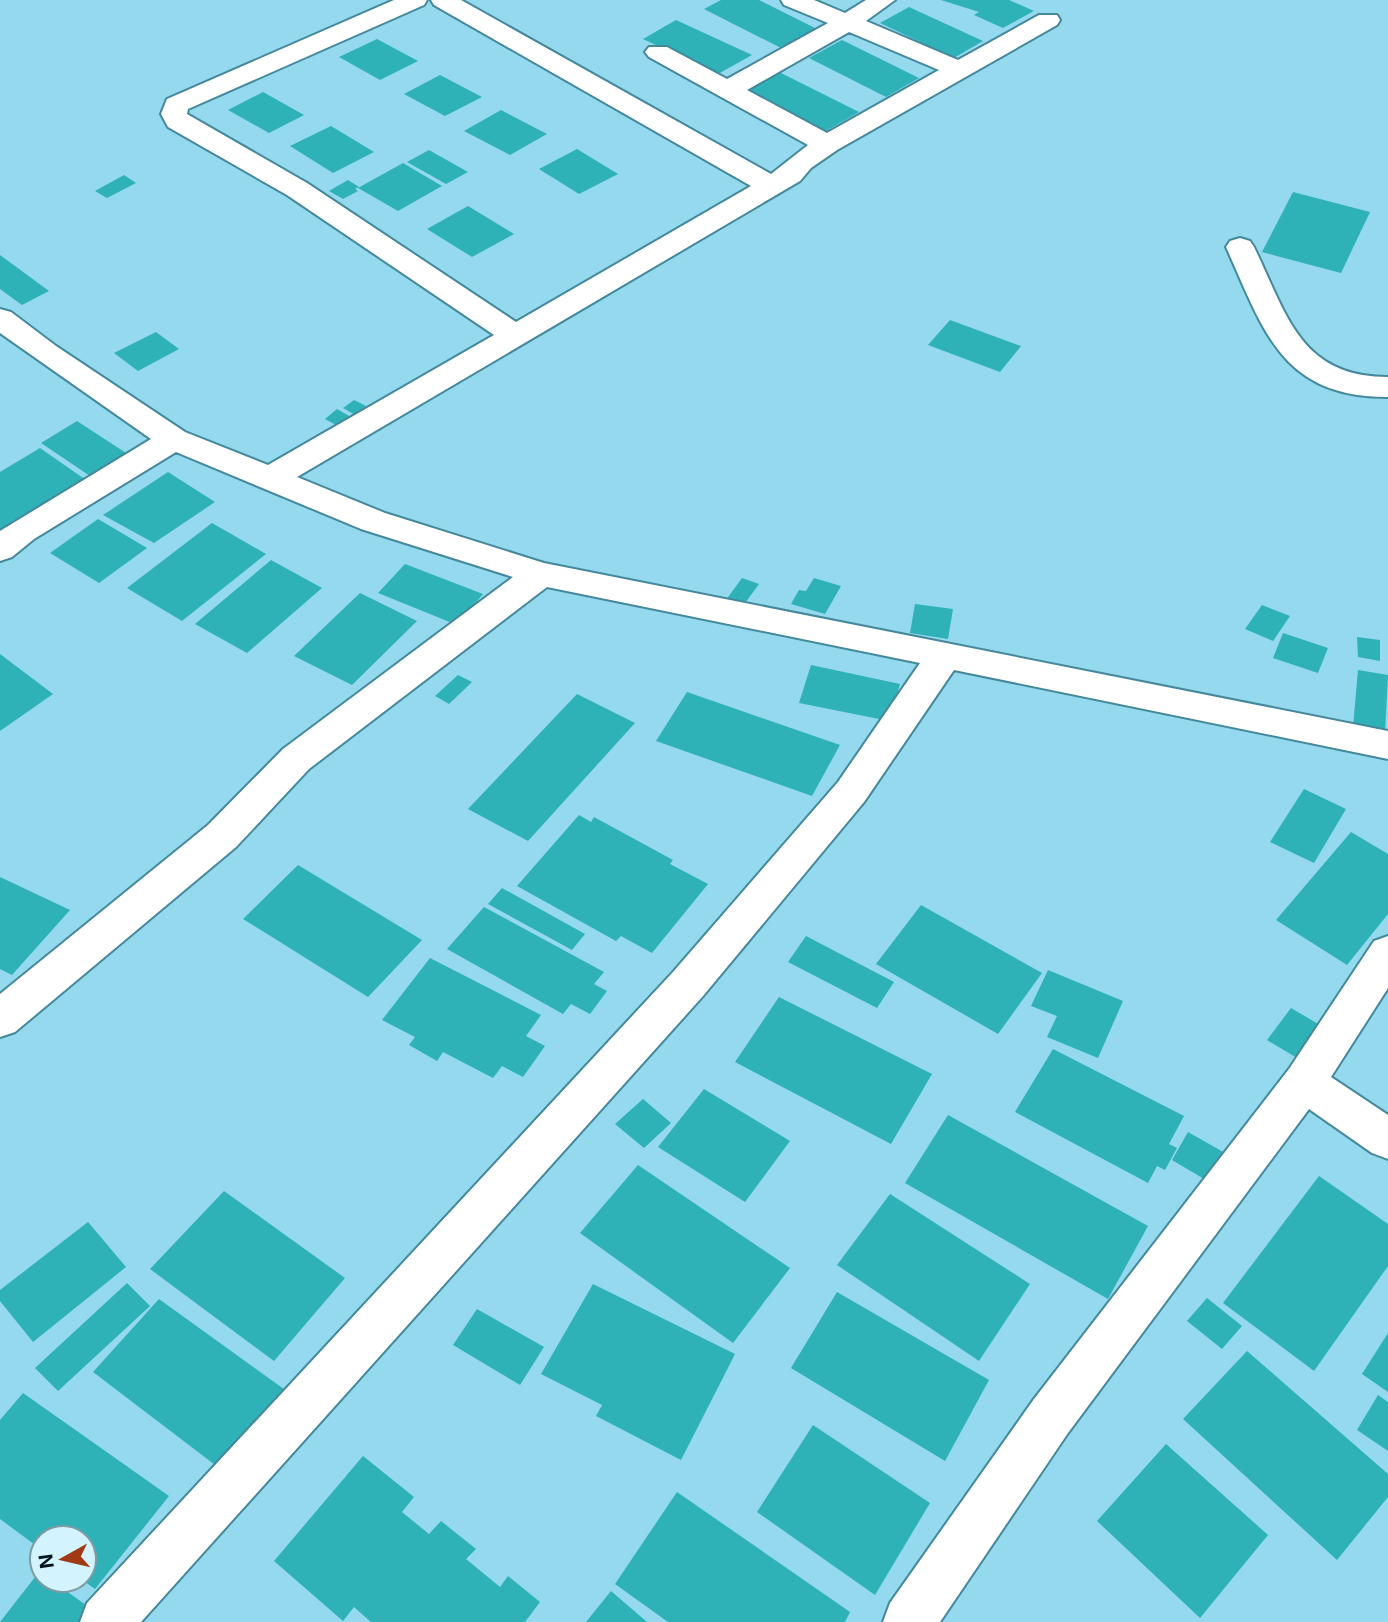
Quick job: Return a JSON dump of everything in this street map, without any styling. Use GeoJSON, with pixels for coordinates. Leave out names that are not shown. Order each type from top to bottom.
{"type":"FeatureCollection","features":[{"type":"Feature","properties":{"kind":"street"},"geometry":{"type":"LineString","coordinates":[[415,0],[176,106],[174,114],[177,121],[297,189],[513,334]]}},
{"type":"Feature","properties":{"kind":"street"},"geometry":{"type":"LineString","coordinates":[[443,0],[658,119],[771,186]]}},
{"type":"Feature","properties":{"kind":"street"},"geometry":{"type":"LineString","coordinates":[[793,0],[961,69]]}},
{"type":"Feature","properties":{"kind":"street"},"geometry":{"type":"LineString","coordinates":[[727,90],[883,0]]}},
{"type":"Feature","properties":{"kind":"street"},"geometry":{"type":"LineString","coordinates":[[268,480],[513,334],[790,175],[802,162],[827,144],[1048,20]]}},
{"type":"Feature","properties":{"kind":"street"},"geometry":{"type":"LineString","coordinates":[[658,52],[827,144]]}},
{"type":"Feature","properties":{"kind":"street"},"geometry":{"type":"LineString","coordinates":[[1240,247],[1290,345],[1304,363],[1324,376],[1345,384],[1388,387]]}},
{"type":"Feature","properties":{"kind":"street"},"geometry":{"type":"LineString","coordinates":[[0,318],[45,354],[174,439],[373,521],[541,574],[1388,745]]}},
{"type":"Feature","properties":{"kind":"street"},"geometry":{"type":"LineString","coordinates":[[0,549],[22,531],[174,439]]}},
{"type":"Feature","properties":{"kind":"street"},"geometry":{"type":"LineString","coordinates":[[0,1019],[222,836],[296,758],[541,574]]}},
{"type":"Feature","properties":{"kind":"street"},"geometry":{"type":"LineString","coordinates":[[106,1622],[688,984],[851,792],[946,655]]}},
{"type":"Feature","properties":{"kind":"street"},"geometry":{"type":"LineString","coordinates":[[909,1622],[1051,1416],[1304,1082],[1388,953]]}},
{"type":"Feature","properties":{"kind":"street"},"geometry":{"type":"LineString","coordinates":[[1304,1082],[1388,1139]]}},
{"type":"Feature","properties":{"kind":"building"},"geometry":{"type":"Polygon","coordinates":[[[721,0],[759,0],[819,30],[783,49],[704,9],[721,0]]]}},
{"type":"Feature","properties":{"kind":"building"},"geometry":{"type":"Polygon","coordinates":[[[941,0],[1009,0],[1034,11],[1003,28],[974,15],[979,12],[941,0]]]}},
{"type":"Feature","properties":{"kind":"building"},"geometry":{"type":"Polygon","coordinates":[[[909,7],[983,41],[954,58],[880,23],[909,7]]]}},
{"type":"Feature","properties":{"kind":"building"},"geometry":{"type":"Polygon","coordinates":[[[676,20],[752,55],[718,74],[643,39],[676,20]]]}},
{"type":"Feature","properties":{"kind":"building"},"geometry":{"type":"Polygon","coordinates":[[[377,39],[418,61],[380,80],[339,57],[377,39]]]}},
{"type":"Feature","properties":{"kind":"building"},"geometry":{"type":"Polygon","coordinates":[[[842,40],[919,78],[886,97],[809,58],[842,40]]]}},
{"type":"Feature","properties":{"kind":"building"},"geometry":{"type":"Polygon","coordinates":[[[779,72],[859,112],[826,131],[746,91],[779,72]]]}},
{"type":"Feature","properties":{"kind":"building"},"geometry":{"type":"Polygon","coordinates":[[[440,75],[482,97],[445,116],[404,94],[440,75]]]}},
{"type":"Feature","properties":{"kind":"building"},"geometry":{"type":"Polygon","coordinates":[[[263,92],[304,115],[269,133],[228,110],[263,92]]]}},
{"type":"Feature","properties":{"kind":"building"},"geometry":{"type":"Polygon","coordinates":[[[501,110],[547,134],[510,155],[464,131],[501,110]]]}},
{"type":"Feature","properties":{"kind":"building"},"geometry":{"type":"Polygon","coordinates":[[[331,126],[374,152],[333,173],[290,146],[331,126]]]}},
{"type":"Feature","properties":{"kind":"building"},"geometry":{"type":"Polygon","coordinates":[[[577,149],[618,174],[579,194],[539,169],[577,149]]]}},
{"type":"Feature","properties":{"kind":"building"},"geometry":{"type":"Polygon","coordinates":[[[429,150],[468,172],[446,184],[407,162],[429,150]]]}},
{"type":"Feature","properties":{"kind":"building"},"geometry":{"type":"Polygon","coordinates":[[[403,163],[442,186],[398,211],[358,188],[403,163]]]}},
{"type":"Feature","properties":{"kind":"building"},"geometry":{"type":"Polygon","coordinates":[[[124,175],[136,183],[107,198],[95,191],[124,175]]]}},
{"type":"Feature","properties":{"kind":"building"},"geometry":{"type":"Polygon","coordinates":[[[348,180],[359,187],[355,189],[358,191],[343,199],[329,191],[348,180]]]}},
{"type":"Feature","properties":{"kind":"building"},"geometry":{"type":"Polygon","coordinates":[[[1293,192],[1370,212],[1341,273],[1262,252],[1293,192]]]}},
{"type":"Feature","properties":{"kind":"building"},"geometry":{"type":"Polygon","coordinates":[[[468,206],[514,234],[472,257],[427,229],[468,206]]]}},
{"type":"Feature","properties":{"kind":"building"},"geometry":{"type":"Polygon","coordinates":[[[0,255],[49,291],[22,305],[0,289],[0,255]]]}},
{"type":"Feature","properties":{"kind":"building"},"geometry":{"type":"Polygon","coordinates":[[[950,320],[1021,346],[1000,372],[928,345],[950,320]]]}},
{"type":"Feature","properties":{"kind":"building"},"geometry":{"type":"Polygon","coordinates":[[[156,332],[179,349],[138,371],[114,353],[156,332]]]}},
{"type":"Feature","properties":{"kind":"building"},"geometry":{"type":"Polygon","coordinates":[[[354,400],[366,406],[355,415],[343,408],[354,400]]]}},
{"type":"Feature","properties":{"kind":"building"},"geometry":{"type":"Polygon","coordinates":[[[337,409],[351,417],[338,426],[325,419],[337,409]]]}},
{"type":"Feature","properties":{"kind":"building"},"geometry":{"type":"Polygon","coordinates":[[[77,421],[126,453],[90,476],[41,443],[77,421]]]}},
{"type":"Feature","properties":{"kind":"building"},"geometry":{"type":"Polygon","coordinates":[[[40,448],[86,480],[0,533],[0,472],[40,448]]]}},
{"type":"Feature","properties":{"kind":"building"},"geometry":{"type":"Polygon","coordinates":[[[168,472],[215,502],[154,543],[103,515],[168,472]]]}},
{"type":"Feature","properties":{"kind":"building"},"geometry":{"type":"Polygon","coordinates":[[[98,519],[147,548],[99,583],[50,553],[98,519]]]}},
{"type":"Feature","properties":{"kind":"building"},"geometry":{"type":"Polygon","coordinates":[[[212,523],[266,554],[182,621],[127,588],[212,523]]]}},
{"type":"Feature","properties":{"kind":"building"},"geometry":{"type":"Polygon","coordinates":[[[271,560],[322,588],[247,653],[195,624],[271,560]]]}},
{"type":"Feature","properties":{"kind":"building"},"geometry":{"type":"Polygon","coordinates":[[[405,564],[483,594],[457,625],[378,593],[405,564]]]}},
{"type":"Feature","properties":{"kind":"building"},"geometry":{"type":"Polygon","coordinates":[[[742,578],[759,584],[743,606],[726,600],[742,578]]]}},
{"type":"Feature","properties":{"kind":"building"},"geometry":{"type":"Polygon","coordinates":[[[814,578],[841,586],[825,614],[791,604],[799,590],[806,591],[814,578]]]}},
{"type":"Feature","properties":{"kind":"building"},"geometry":{"type":"Polygon","coordinates":[[[360,593],[417,621],[352,685],[294,656],[360,593]]]}},
{"type":"Feature","properties":{"kind":"building"},"geometry":{"type":"Polygon","coordinates":[[[915,604],[953,609],[948,639],[910,633],[915,604]]]}},
{"type":"Feature","properties":{"kind":"building"},"geometry":{"type":"Polygon","coordinates":[[[1262,605],[1290,616],[1273,641],[1245,629],[1262,605]]]}},
{"type":"Feature","properties":{"kind":"building"},"geometry":{"type":"Polygon","coordinates":[[[1283,633],[1328,648],[1318,673],[1273,658],[1283,633]]]}},
{"type":"Feature","properties":{"kind":"building"},"geometry":{"type":"Polygon","coordinates":[[[1357,637],[1380,640],[1380,661],[1358,657],[1357,637]]]}},
{"type":"Feature","properties":{"kind":"building"},"geometry":{"type":"Polygon","coordinates":[[[0,654],[53,694],[0,731],[0,654]]]}},
{"type":"Feature","properties":{"kind":"building"},"geometry":{"type":"Polygon","coordinates":[[[811,665],[900,684],[889,721],[799,703],[811,665]]]}},
{"type":"Feature","properties":{"kind":"building"},"geometry":{"type":"Polygon","coordinates":[[[1358,670],[1388,675],[1385,734],[1353,727],[1358,670]]]}},
{"type":"Feature","properties":{"kind":"building"},"geometry":{"type":"Polygon","coordinates":[[[458,675],[472,682],[449,704],[435,696],[458,675]]]}},
{"type":"Feature","properties":{"kind":"building"},"geometry":{"type":"Polygon","coordinates":[[[687,692],[840,745],[812,796],[656,741],[687,692]]]}},
{"type":"Feature","properties":{"kind":"building"},"geometry":{"type":"Polygon","coordinates":[[[577,694],[635,723],[528,841],[468,809],[577,694]]]}},
{"type":"Feature","properties":{"kind":"building"},"geometry":{"type":"Polygon","coordinates":[[[1304,789],[1346,809],[1314,863],[1270,842],[1304,789]]]}},
{"type":"Feature","properties":{"kind":"building"},"geometry":{"type":"Polygon","coordinates":[[[579,815],[591,822],[594,817],[673,860],[670,864],[708,884],[652,953],[621,936],[616,941],[517,886],[579,815]]]}},
{"type":"Feature","properties":{"kind":"building"},"geometry":{"type":"Polygon","coordinates":[[[1351,832],[1388,854],[1388,914],[1347,965],[1276,920],[1351,832]]]}},
{"type":"Feature","properties":{"kind":"building"},"geometry":{"type":"Polygon","coordinates":[[[298,865],[422,940],[368,997],[243,919],[298,865]]]}},
{"type":"Feature","properties":{"kind":"building"},"geometry":{"type":"Polygon","coordinates":[[[0,877],[70,910],[12,975],[0,969],[0,877]]]}},
{"type":"Feature","properties":{"kind":"building"},"geometry":{"type":"Polygon","coordinates":[[[502,888],[585,934],[572,950],[488,904],[502,888]]]}},
{"type":"Feature","properties":{"kind":"building"},"geometry":{"type":"Polygon","coordinates":[[[921,905],[1042,973],[998,1034],[876,964],[921,905]]]}},
{"type":"Feature","properties":{"kind":"building"},"geometry":{"type":"Polygon","coordinates":[[[484,907],[604,972],[594,984],[607,991],[590,1014],[571,1004],[563,1014],[447,949],[484,907]]]}},
{"type":"Feature","properties":{"kind":"building"},"geometry":{"type":"Polygon","coordinates":[[[806,936],[894,982],[877,1008],[788,962],[806,936]]]}},
{"type":"Feature","properties":{"kind":"building"},"geometry":{"type":"Polygon","coordinates":[[[430,958],[541,1015],[526,1036],[545,1046],[523,1077],[502,1066],[493,1078],[443,1052],[437,1061],[409,1045],[415,1037],[382,1020],[430,958]]]}},
{"type":"Feature","properties":{"kind":"building"},"geometry":{"type":"Polygon","coordinates":[[[1048,970],[1123,1001],[1098,1058],[1047,1037],[1057,1016],[1031,1006],[1048,970]]]}},
{"type":"Feature","properties":{"kind":"building"},"geometry":{"type":"Polygon","coordinates":[[[779,997],[932,1074],[891,1144],[735,1062],[779,997]]]}},
{"type":"Feature","properties":{"kind":"building"},"geometry":{"type":"Polygon","coordinates":[[[1291,1008],[1320,1025],[1297,1058],[1267,1040],[1291,1008]]]}},
{"type":"Feature","properties":{"kind":"building"},"geometry":{"type":"Polygon","coordinates":[[[1053,1049],[1184,1116],[1169,1144],[1177,1148],[1165,1170],[1157,1166],[1148,1183],[1015,1112],[1053,1049]]]}},
{"type":"Feature","properties":{"kind":"building"},"geometry":{"type":"Polygon","coordinates":[[[704,1089],[790,1141],[745,1202],[658,1147],[704,1089]]]}},
{"type":"Feature","properties":{"kind":"building"},"geometry":{"type":"Polygon","coordinates":[[[643,1099],[671,1123],[644,1148],[615,1124],[643,1099]]]}},
{"type":"Feature","properties":{"kind":"building"},"geometry":{"type":"Polygon","coordinates":[[[948,1115],[1148,1226],[1108,1299],[905,1183],[948,1115]]]}},
{"type":"Feature","properties":{"kind":"building"},"geometry":{"type":"Polygon","coordinates":[[[1188,1132],[1232,1157],[1216,1186],[1172,1160],[1188,1132]]]}},
{"type":"Feature","properties":{"kind":"building"},"geometry":{"type":"Polygon","coordinates":[[[638,1165],[790,1268],[733,1343],[580,1233],[638,1165]]]}},
{"type":"Feature","properties":{"kind":"building"},"geometry":{"type":"Polygon","coordinates":[[[1319,1176],[1388,1224],[1388,1266],[1314,1371],[1223,1303],[1319,1176]]]}},
{"type":"Feature","properties":{"kind":"building"},"geometry":{"type":"Polygon","coordinates":[[[224,1191],[345,1278],[274,1361],[150,1269],[224,1191]]]}},
{"type":"Feature","properties":{"kind":"building"},"geometry":{"type":"Polygon","coordinates":[[[890,1194],[1030,1284],[979,1361],[837,1265],[890,1194]]]}},
{"type":"Feature","properties":{"kind":"building"},"geometry":{"type":"Polygon","coordinates":[[[88,1222],[126,1267],[33,1342],[0,1301],[0,1290],[88,1222]]]}},
{"type":"Feature","properties":{"kind":"building"},"geometry":{"type":"Polygon","coordinates":[[[127,1283],[150,1306],[58,1391],[35,1368],[127,1283]]]}},
{"type":"Feature","properties":{"kind":"building"},"geometry":{"type":"Polygon","coordinates":[[[593,1284],[735,1354],[681,1460],[596,1416],[602,1405],[541,1374],[593,1284]]]}},
{"type":"Feature","properties":{"kind":"building"},"geometry":{"type":"Polygon","coordinates":[[[837,1292],[989,1380],[945,1461],[791,1368],[837,1292]]]}},
{"type":"Feature","properties":{"kind":"building"},"geometry":{"type":"Polygon","coordinates":[[[1207,1298],[1242,1326],[1222,1349],[1187,1321],[1207,1298]]]}},
{"type":"Feature","properties":{"kind":"building"},"geometry":{"type":"Polygon","coordinates":[[[159,1299],[288,1392],[223,1471],[93,1372],[159,1299]]]}},
{"type":"Feature","properties":{"kind":"building"},"geometry":{"type":"Polygon","coordinates":[[[477,1309],[544,1347],[520,1385],[453,1345],[477,1309]]]}},
{"type":"Feature","properties":{"kind":"building"},"geometry":{"type":"Polygon","coordinates":[[[1388,1333],[1388,1392],[1362,1374],[1388,1333]]]}},
{"type":"Feature","properties":{"kind":"building"},"geometry":{"type":"Polygon","coordinates":[[[1247,1351],[1388,1474],[1388,1497],[1337,1560],[1183,1419],[1247,1351]]]}},
{"type":"Feature","properties":{"kind":"building"},"geometry":{"type":"Polygon","coordinates":[[[23,1393],[169,1496],[98,1585],[98,1524],[28,1524],[28,1540],[0,1519],[0,1420],[23,1393]]]}},
{"type":"Feature","properties":{"kind":"building"},"geometry":{"type":"Polygon","coordinates":[[[1378,1395],[1388,1402],[1388,1451],[1357,1430],[1378,1395]]]}},
{"type":"Feature","properties":{"kind":"building"},"geometry":{"type":"Polygon","coordinates":[[[813,1425],[930,1503],[875,1595],[757,1512],[813,1425]]]}},
{"type":"Feature","properties":{"kind":"building"},"geometry":{"type":"Polygon","coordinates":[[[1166,1444],[1268,1535],[1200,1618],[1097,1521],[1166,1444]]]}},
{"type":"Feature","properties":{"kind":"building"},"geometry":{"type":"Polygon","coordinates":[[[363,1456],[414,1497],[402,1512],[429,1534],[441,1521],[476,1549],[466,1559],[500,1587],[508,1576],[540,1602],[525,1622],[371,1622],[354,1607],[343,1621],[274,1561],[363,1456]]]}},
{"type":"Feature","properties":{"kind":"building"},"geometry":{"type":"Polygon","coordinates":[[[677,1492],[850,1612],[845,1622],[668,1622],[615,1584],[677,1492]]]}},
{"type":"Feature","properties":{"kind":"building"},"geometry":{"type":"Polygon","coordinates":[[[28,1586],[28,1594],[70,1594],[90,1608],[79,1622],[0,1622],[28,1586]]]}},
{"type":"Feature","properties":{"kind":"building"},"geometry":{"type":"Polygon","coordinates":[[[611,1591],[647,1622],[586,1622],[611,1591]]]}}]}
